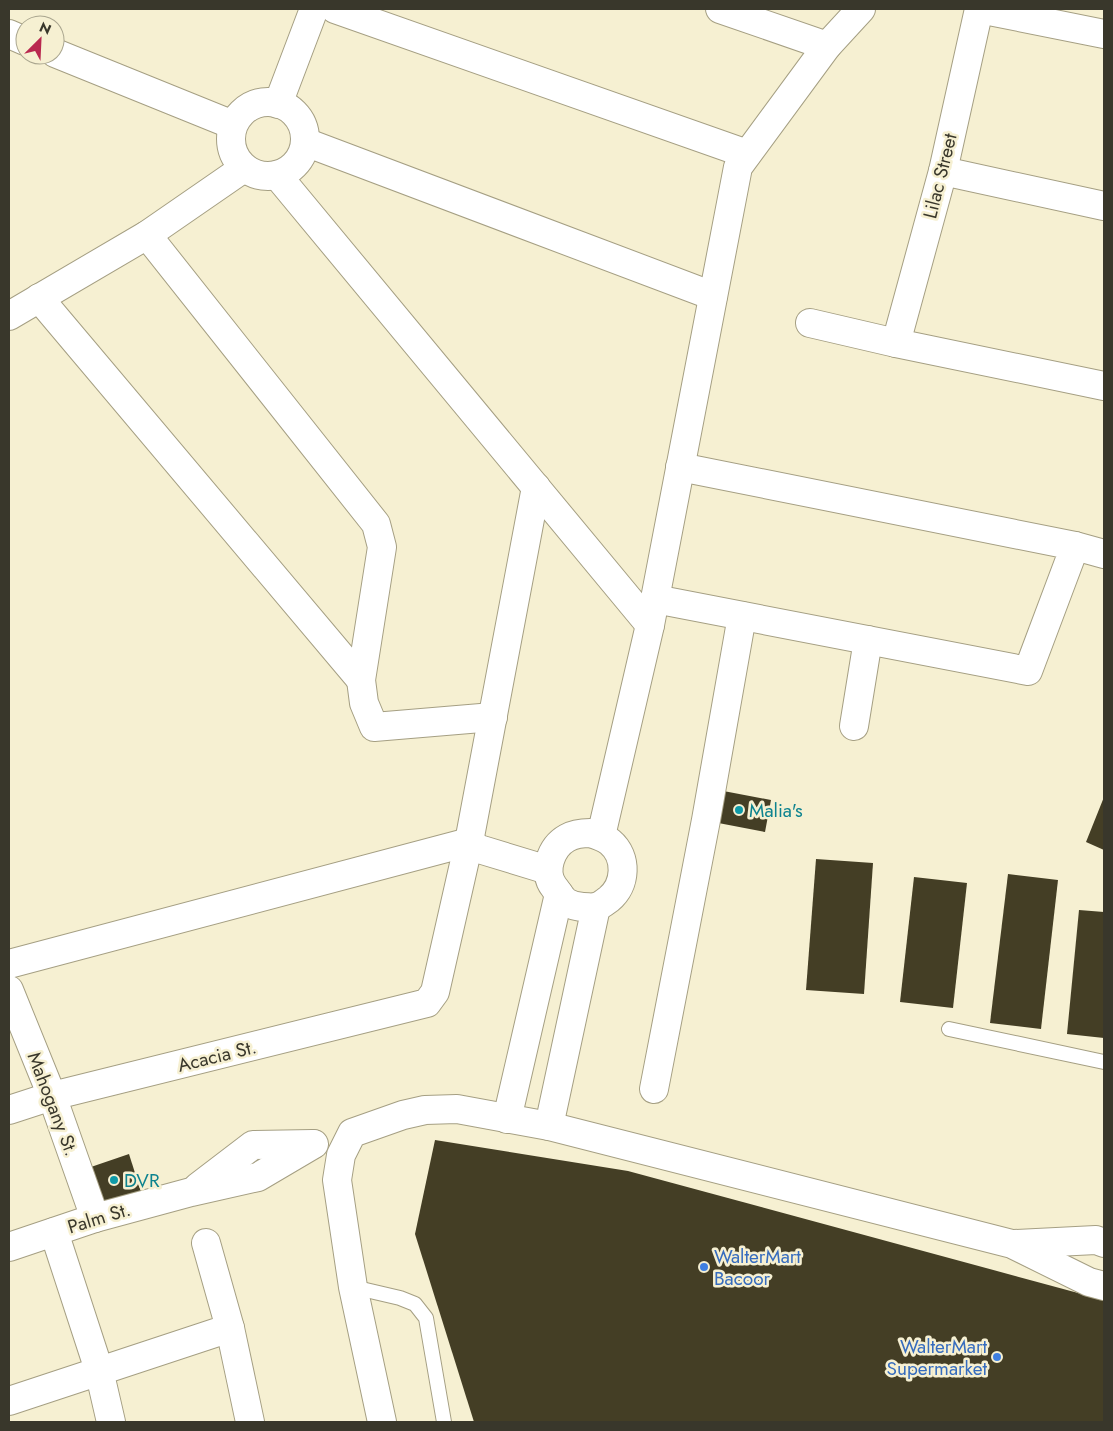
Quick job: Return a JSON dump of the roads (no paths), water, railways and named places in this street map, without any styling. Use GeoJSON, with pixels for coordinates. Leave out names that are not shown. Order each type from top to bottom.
{"type":"FeatureCollection","features":[{"type":"Feature","properties":{"kind":"street"},"geometry":{"type":"LineString","coordinates":[[278,104],[314,9]]}},
{"type":"Feature","properties":{"kind":"street"},"geometry":{"type":"LineString","coordinates":[[335,9],[747,154]]}},
{"type":"Feature","properties":{"kind":"street"},"geometry":{"type":"LineString","coordinates":[[720,9],[826,46]]}},
{"type":"Feature","properties":{"kind":"street"},"geometry":{"type":"LineString","coordinates":[[601,836],[653,612],[738,167],[826,46],[861,9]]}},
{"type":"Feature","properties":{"kind":"street"},"geometry":{"type":"LineString","coordinates":[[979,9],[1104,34]]}},
{"type":"Feature","properties":{"kind":"street","name":"Lilac Street"},"geometry":{"type":"LineString","coordinates":[[896,343],[943,171],[979,9]]}},
{"type":"Feature","properties":{"kind":"street"},"geometry":{"type":"LineString","coordinates":[[65,57],[233,125]]}},
{"type":"Feature","properties":{"kind":"street"},"geometry":{"type":"LineString","coordinates":[[270,102],[278,104],[292,111],[300,120],[304,130],[305,142],[302,153],[288,171],[277,175],[265,176],[254,174],[244,168],[236,158],[230,136],[233,125],[239,115],[248,108],[259,103],[270,102]]}},
{"type":"Feature","properties":{"kind":"street"},"geometry":{"type":"LineString","coordinates":[[305,142],[713,296]]}},
{"type":"Feature","properties":{"kind":"street"},"geometry":{"type":"LineString","coordinates":[[9,316],[147,235],[244,168]]}},
{"type":"Feature","properties":{"kind":"street"},"geometry":{"type":"LineString","coordinates":[[943,171],[1104,206]]}},
{"type":"Feature","properties":{"kind":"street"},"geometry":{"type":"LineString","coordinates":[[277,175],[536,487],[653,612],[742,616],[1028,671],[1075,546]]}},
{"type":"Feature","properties":{"kind":"street"},"geometry":{"type":"LineString","coordinates":[[147,235],[376,524],[382,547],[361,680],[364,703],[374,727],[493,718]]}},
{"type":"Feature","properties":{"kind":"street"},"geometry":{"type":"LineString","coordinates":[[39,298],[361,680]]}},
{"type":"Feature","properties":{"kind":"street"},"geometry":{"type":"LineString","coordinates":[[810,323],[896,343],[1104,386]]}},
{"type":"Feature","properties":{"kind":"street"},"geometry":{"type":"LineString","coordinates":[[680,467],[1075,546],[1104,554]]}},
{"type":"Feature","properties":{"kind":"street"},"geometry":{"type":"LineString","coordinates":[[469,842],[536,487]]}},
{"type":"Feature","properties":{"kind":"street"},"geometry":{"type":"LineString","coordinates":[[654,1089],[706,820],[742,616]]}},
{"type":"Feature","properties":{"kind":"street"},"geometry":{"type":"LineString","coordinates":[[854,726],[868,640]]}},
{"type":"Feature","properties":{"kind":"street"},"geometry":{"type":"LineString","coordinates":[[584,833],[601,836],[611,842],[618,852],[623,874],[620,886],[613,896],[596,907],[579,907],[567,902],[551,883],[548,870],[550,858],[557,846],[566,838],[584,833]]}},
{"type":"Feature","properties":{"kind":"street"},"geometry":{"type":"LineString","coordinates":[[9,964],[151,928],[469,842],[479,848],[548,870]]}},
{"type":"Feature","properties":{"kind":"street","name":"Acacia St."},"geometry":{"type":"LineString","coordinates":[[9,1110],[52,1096],[427,1003],[434,992],[469,842]]}},
{"type":"Feature","properties":{"kind":"street"},"geometry":{"type":"LineString","coordinates":[[507,1119],[559,894]]}},
{"type":"Feature","properties":{"kind":"street"},"geometry":{"type":"LineString","coordinates":[[548,1126],[596,907]]}},
{"type":"Feature","properties":{"kind":"street","name":"Mahogany St."},"geometry":{"type":"LineString","coordinates":[[9,990],[52,1096],[95,1218]]}},
{"type":"Feature","properties":{"kind":"street","name":"Palm St."},"geometry":{"type":"LineString","coordinates":[[9,1247],[95,1218],[191,1192],[258,1177],[314,1144],[403,1115],[425,1110],[457,1109],[548,1126],[1012,1244]]}},
{"type":"Feature","properties":{"kind":"street"},"geometry":{"type":"LineString","coordinates":[[352,1133],[341,1155],[337,1180],[353,1287],[382,1422]]}},
{"type":"Feature","properties":{"kind":"street"},"geometry":{"type":"LineString","coordinates":[[54,1232],[99,1370],[111,1422]]}},
{"type":"Feature","properties":{"kind":"street"},"geometry":{"type":"LineString","coordinates":[[1012,1244],[1096,1240],[1104,1243]]}},
{"type":"Feature","properties":{"kind":"street"},"geometry":{"type":"LineString","coordinates":[[206,1243],[230,1328],[250,1422]]}},
{"type":"Feature","properties":{"kind":"street"},"geometry":{"type":"LineString","coordinates":[[1012,1244],[1089,1282],[1104,1286]]}},
{"type":"Feature","properties":{"kind":"street"},"geometry":{"type":"LineString","coordinates":[[9,1400],[230,1328]]}},
{"type":"Feature","properties":{"kind":"lane"},"geometry":{"type":"LineString","coordinates":[[948,1029],[1104,1062]]}},
{"type":"Feature","properties":{"kind":"lane"},"geometry":{"type":"LineString","coordinates":[[353,1287],[400,1298],[415,1304],[426,1318],[444,1422]]}},
{"type":"Feature","properties":{"kind":"place","name":"Malia's"},"geometry":{"type":"Point","coordinates":[739,810]}},
{"type":"Feature","properties":{"kind":"place","name":"DVR"},"geometry":{"type":"Point","coordinates":[114,1180]}},
{"type":"Feature","properties":{"kind":"place","name":"WalterMart Bacoor"},"geometry":{"type":"Point","coordinates":[704,1267]}},
{"type":"Feature","properties":{"kind":"place","name":"WalterMart Supermarket"},"geometry":{"type":"Point","coordinates":[997,1357]}}]}
